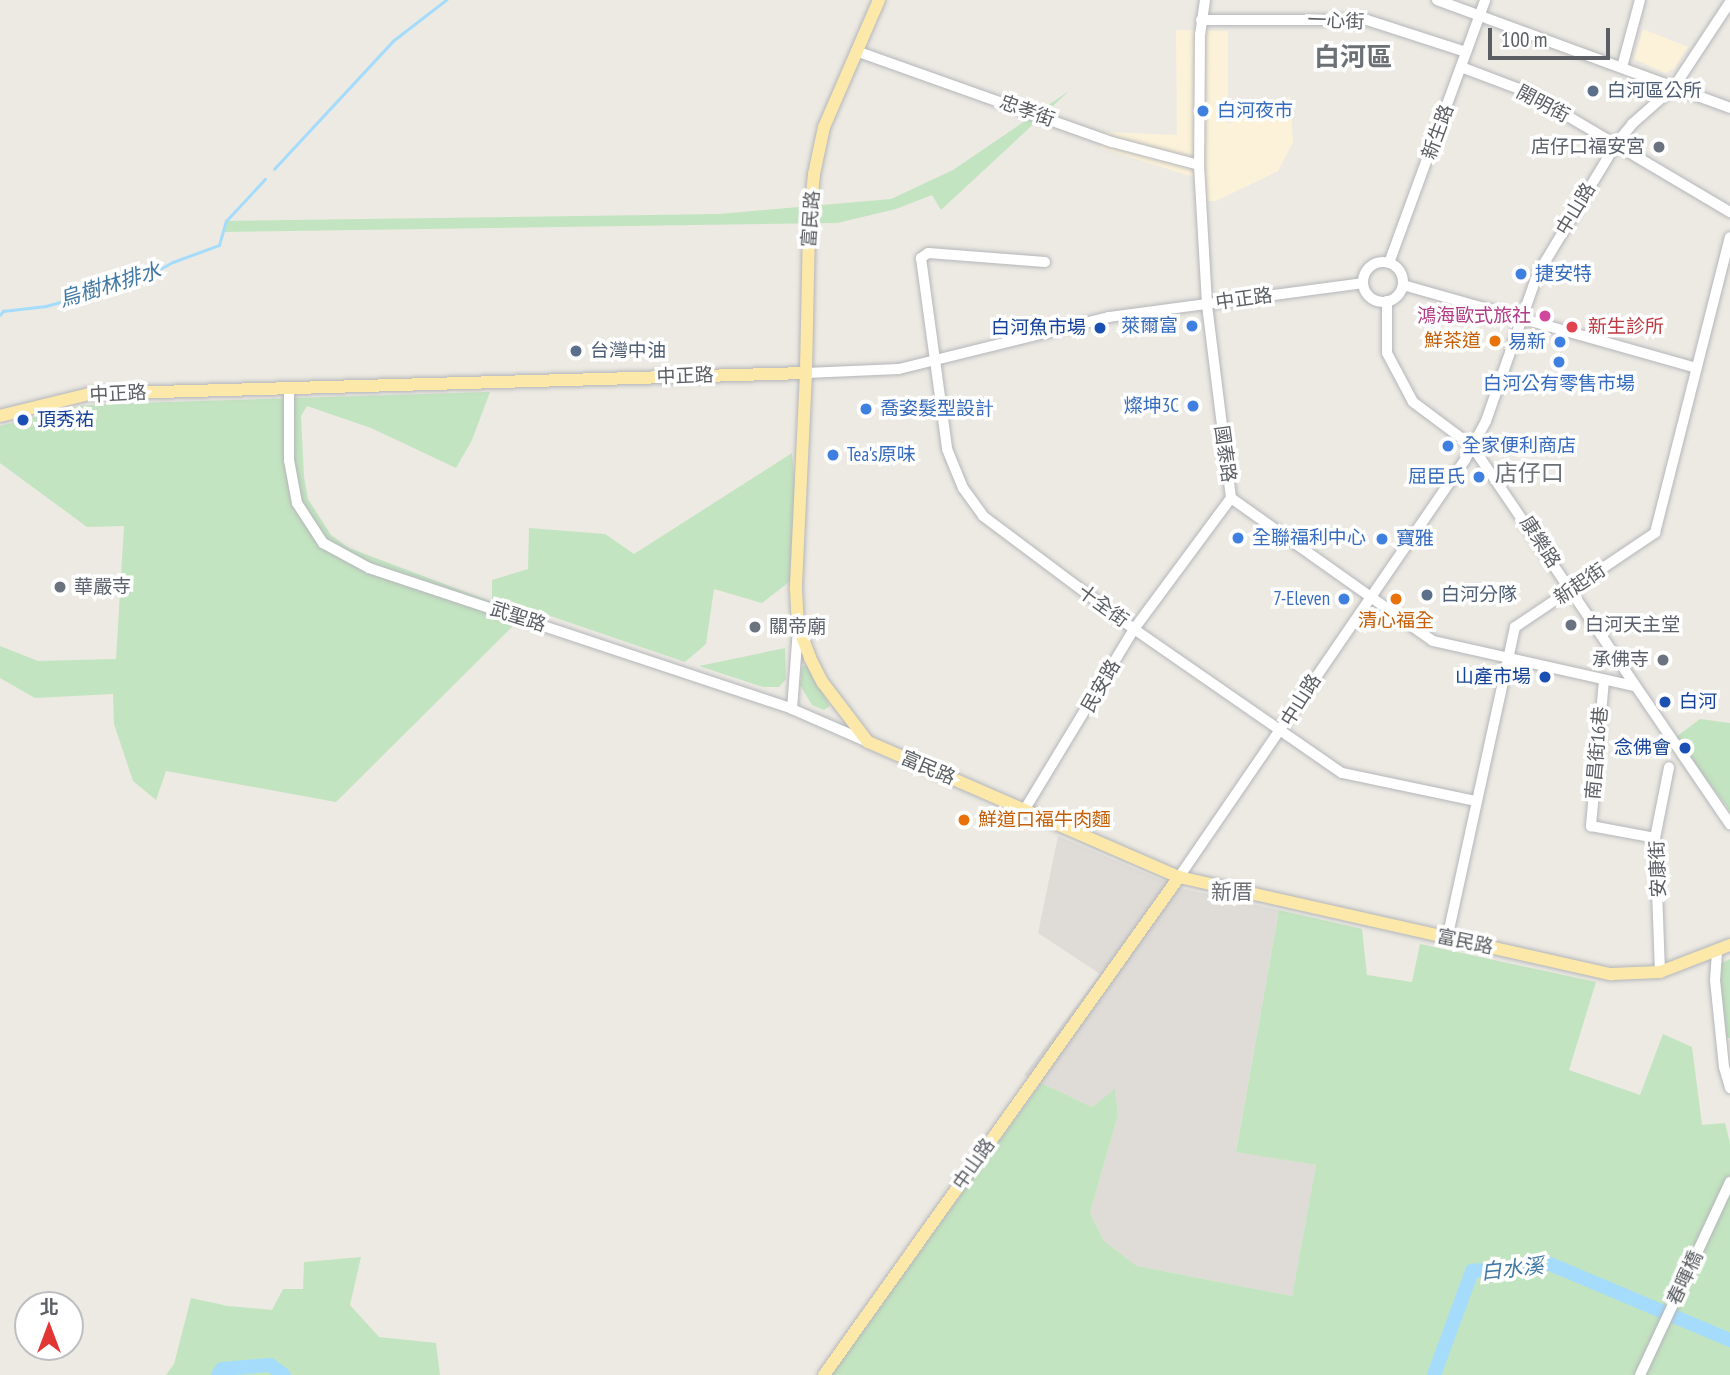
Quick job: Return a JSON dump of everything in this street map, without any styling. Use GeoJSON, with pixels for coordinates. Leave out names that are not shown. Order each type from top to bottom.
{"type":"FeatureCollection","features":[{"type":"Feature","properties":{"kind":"main road","name":"富民路"},"geometry":{"type":"LineString","coordinates":[[880,0],[824,127],[814,174],[809,228],[806,373],[796,589],[798,626],[823,683],[868,742],[1179,877],[1611,974],[1660,972],[1730,945]]}},
{"type":"Feature","properties":{"kind":"main road","name":"中正路"},"geometry":{"type":"LineString","coordinates":[[0,416],[89,394],[806,373]]}},
{"type":"Feature","properties":{"kind":"main road","name":"中山路"},"geometry":{"type":"LineString","coordinates":[[824,1375],[1179,877]]}},
{"type":"Feature","properties":{"kind":"street","name":"國泰路"},"geometry":{"type":"LineString","coordinates":[[1205,0],[1201,20],[1199,165],[1207,305],[1231,498],[1433,641],[1634,685]]}},
{"type":"Feature","properties":{"kind":"street"},"geometry":{"type":"LineString","coordinates":[[1437,0],[1730,108]]}},
{"type":"Feature","properties":{"kind":"street","name":"新生路"},"geometry":{"type":"LineString","coordinates":[[1389,262],[1485,0]]}},
{"type":"Feature","properties":{"kind":"street"},"geometry":{"type":"LineString","coordinates":[[1622,67],[1640,0]]}},
{"type":"Feature","properties":{"kind":"street","name":"中山路"},"geometry":{"type":"LineString","coordinates":[[1179,877],[1282,731],[1328,656],[1472,446],[1486,421],[1537,275],[1616,144],[1632,124],[1674,87],[1730,2]]}},
{"type":"Feature","properties":{"kind":"street","name":"一心街"},"geometry":{"type":"LineString","coordinates":[[1201,20],[1367,20],[1466,52]]}},
{"type":"Feature","properties":{"kind":"street","name":"忠孝街"},"geometry":{"type":"LineString","coordinates":[[856,51],[1112,142],[1199,165]]}},
{"type":"Feature","properties":{"kind":"street","name":"開明街"},"geometry":{"type":"LineString","coordinates":[[1461,67],[1527,92],[1730,212]]}},
{"type":"Feature","properties":{"kind":"street","name":"新起街"},"geometry":{"type":"LineString","coordinates":[[1447,939],[1515,627],[1655,533],[1730,237]]}},
{"type":"Feature","properties":{"kind":"street","name":"十全街"},"geometry":{"type":"LineString","coordinates":[[1045,262],[928,253],[921,258],[947,449],[970,499],[983,516],[1134,629],[1342,773],[1476,801]]}},
{"type":"Feature","properties":{"kind":"street"},"geometry":{"type":"LineString","coordinates":[[1389,262],[1399,269],[1403,285],[1397,296],[1387,301],[1371,297],[1363,283],[1365,272],[1372,265],[1389,262]]}},
{"type":"Feature","properties":{"kind":"street","name":"中正路"},"geometry":{"type":"LineString","coordinates":[[806,373],[899,369],[1089,321],[1363,283]]}},
{"type":"Feature","properties":{"kind":"street"},"geometry":{"type":"LineString","coordinates":[[1403,285],[1696,368]]}},
{"type":"Feature","properties":{"kind":"street","name":"康樂路"},"geometry":{"type":"LineString","coordinates":[[1387,301],[1387,353],[1413,402],[1472,446],[1730,824]]}},
{"type":"Feature","properties":{"kind":"street","name":"武聖路"},"geometry":{"type":"LineString","coordinates":[[289,389],[289,460],[297,503],[323,544],[369,568],[792,709],[868,742]]}},
{"type":"Feature","properties":{"kind":"street","name":"民安路"},"geometry":{"type":"LineString","coordinates":[[1025,809],[1134,629],[1231,498]]}},
{"type":"Feature","properties":{"kind":"street"},"geometry":{"type":"LineString","coordinates":[[792,709],[798,626]]}},
{"type":"Feature","properties":{"kind":"street","name":"南昌街16巷"},"geometry":{"type":"LineString","coordinates":[[1604,680],[1591,826],[1655,838]]}},
{"type":"Feature","properties":{"kind":"street","name":"安康街"},"geometry":{"type":"LineString","coordinates":[[1660,972],[1655,838],[1669,767]]}},
{"type":"Feature","properties":{"kind":"street"},"geometry":{"type":"LineString","coordinates":[[1717,952],[1715,980],[1724,1067],[1730,1088]]}},
{"type":"Feature","properties":{"kind":"street","name":"春暉橋"},"geometry":{"type":"LineString","coordinates":[[1640,1375],[1730,1182]]}},
{"type":"Feature","properties":{"kind":"shaded area"},"geometry":{"type":"Polygon","coordinates":[[[1643,29],[1688,47],[1674,69],[1665,73],[1634,59],[1643,29]]]}},
{"type":"Feature","properties":{"kind":"shaded area","name":"白河夜市"},"geometry":{"type":"Polygon","coordinates":[[[1176,30],[1228,31],[1228,124],[1290,97],[1293,142],[1278,171],[1216,201],[1199,201],[1197,178],[1100,148],[1105,132],[1177,135],[1176,30]]]}},
{"type":"Feature","properties":{"kind":"shaded area"},"geometry":{"type":"Polygon","coordinates":[[[1058,836],[1180,888],[1279,910],[1236,1151],[1316,1165],[1292,1296],[1137,1266],[1104,1241],[1090,1213],[1118,1115],[1115,1090],[1092,1107],[1024,1075],[1100,974],[1038,933],[1058,836]]]}},
{"type":"Feature","properties":{"kind":"green space"},"geometry":{"type":"Polygon","coordinates":[[[1069,91],[941,210],[932,195],[896,209],[837,223],[223,232],[226,221],[719,214],[891,199],[953,170],[1069,91]]]}},
{"type":"Feature","properties":{"kind":"green space"},"geometry":{"type":"Polygon","coordinates":[[[490,392],[472,440],[456,468],[371,428],[307,406],[301,416],[304,477],[308,499],[331,535],[349,548],[492,602],[492,580],[528,569],[529,528],[605,534],[634,554],[792,453],[799,529],[793,579],[762,603],[714,589],[706,644],[685,662],[530,609],[336,802],[166,771],[156,800],[133,781],[114,724],[113,694],[35,698],[0,678],[0,646],[38,661],[116,659],[124,526],[87,527],[0,463],[0,426],[79,406],[102,404],[490,392]]]}},
{"type":"Feature","properties":{"kind":"green space"},"geometry":{"type":"Polygon","coordinates":[[[785,648],[786,679],[779,687],[763,687],[699,666],[785,648]]]}},
{"type":"Feature","properties":{"kind":"green space"},"geometry":{"type":"Polygon","coordinates":[[[807,665],[830,706],[824,710],[812,705],[800,685],[802,667],[807,665]]]}},
{"type":"Feature","properties":{"kind":"green space"},"geometry":{"type":"Polygon","coordinates":[[[1700,719],[1730,723],[1730,811],[1676,737],[1700,719]]]}},
{"type":"Feature","properties":{"kind":"green space"},"geometry":{"type":"Polygon","coordinates":[[[1279,910],[1362,929],[1367,975],[1412,982],[1420,944],[1596,982],[1569,1070],[1640,1095],[1663,1034],[1692,1047],[1702,1125],[1725,1123],[1730,1143],[1730,1375],[831,1375],[1041,1083],[1092,1107],[1115,1089],[1118,1115],[1090,1213],[1104,1241],[1137,1266],[1292,1296],[1316,1165],[1236,1152],[1279,910]]]}},
{"type":"Feature","properties":{"kind":"green space"},"geometry":{"type":"Polygon","coordinates":[[[1730,959],[1730,1038],[1718,1036],[1710,969],[1730,959]]]}},
{"type":"Feature","properties":{"kind":"green space"},"geometry":{"type":"Polygon","coordinates":[[[361,1257],[350,1305],[379,1337],[436,1343],[440,1375],[166,1375],[174,1364],[191,1298],[228,1306],[272,1310],[283,1289],[303,1289],[304,1262],[361,1257]]]}},
{"type":"Feature","properties":{"kind":"waterway","name":"烏樹林排水"},"geometry":{"type":"LineString","coordinates":[[274,169],[394,40],[446,0]]}},
{"type":"Feature","properties":{"kind":"waterway","name":"烏樹林排水"},"geometry":{"type":"LineString","coordinates":[[0,315],[3,311],[46,306],[142,279],[173,262],[219,245],[226,221],[265,179]]}},
{"type":"Feature","properties":{"kind":"waterway","name":"白水溪"},"geometry":{"type":"LineString","coordinates":[[1434,1375],[1472,1271],[1550,1264],[1730,1340]]}},
{"type":"Feature","properties":{"kind":"waterway"},"geometry":{"type":"LineString","coordinates":[[218,1375],[222,1369],[270,1365],[284,1375]]}},
{"type":"Feature","properties":{"kind":"place","name":"白河區公所"},"geometry":{"type":"Point","coordinates":[1593,91]}},
{"type":"Feature","properties":{"kind":"place","name":"白河夜市"},"geometry":{"type":"Point","coordinates":[1203,111]}},
{"type":"Feature","properties":{"kind":"place","name":"店仔口福安宮"},"geometry":{"type":"Point","coordinates":[1659,147]}},
{"type":"Feature","properties":{"kind":"place","name":"捷安特"},"geometry":{"type":"Point","coordinates":[1521,274]}},
{"type":"Feature","properties":{"kind":"place","name":"鴻海歐式旅社"},"geometry":{"type":"Point","coordinates":[1545,316]}},
{"type":"Feature","properties":{"kind":"place","name":"萊爾富"},"geometry":{"type":"Point","coordinates":[1192,326]}},
{"type":"Feature","properties":{"kind":"place","name":"新生診所"},"geometry":{"type":"Point","coordinates":[1572,327]}},
{"type":"Feature","properties":{"kind":"place","name":"白河魚市場"},"geometry":{"type":"Point","coordinates":[1100,328]}},
{"type":"Feature","properties":{"kind":"place","name":"鮮茶道"},"geometry":{"type":"Point","coordinates":[1495,341]}},
{"type":"Feature","properties":{"kind":"place","name":"易新"},"geometry":{"type":"Point","coordinates":[1560,342]}},
{"type":"Feature","properties":{"kind":"place","name":"台灣中油"},"geometry":{"type":"Point","coordinates":[576,351]}},
{"type":"Feature","properties":{"kind":"place","name":"白河公有零售市場"},"geometry":{"type":"Point","coordinates":[1559,362]}},
{"type":"Feature","properties":{"kind":"place","name":"燦坤3C"},"geometry":{"type":"Point","coordinates":[1193,406]}},
{"type":"Feature","properties":{"kind":"place","name":"喬姿髮型設計"},"geometry":{"type":"Point","coordinates":[866,409]}},
{"type":"Feature","properties":{"kind":"place","name":"頂秀祐"},"geometry":{"type":"Point","coordinates":[23,420]}},
{"type":"Feature","properties":{"kind":"place","name":"全家便利商店"},"geometry":{"type":"Point","coordinates":[1448,446]}},
{"type":"Feature","properties":{"kind":"place","name":"Tea's原味"},"geometry":{"type":"Point","coordinates":[833,455]}},
{"type":"Feature","properties":{"kind":"place","name":"屈臣氏"},"geometry":{"type":"Point","coordinates":[1479,477]}},
{"type":"Feature","properties":{"kind":"place","name":"全聯福利中心"},"geometry":{"type":"Point","coordinates":[1238,538]}},
{"type":"Feature","properties":{"kind":"place","name":"寶雅"},"geometry":{"type":"Point","coordinates":[1382,539]}},
{"type":"Feature","properties":{"kind":"place","name":"華嚴寺"},"geometry":{"type":"Point","coordinates":[60,587]}},
{"type":"Feature","properties":{"kind":"place","name":"白河分隊"},"geometry":{"type":"Point","coordinates":[1427,595]}},
{"type":"Feature","properties":{"kind":"place","name":"7-Eleven"},"geometry":{"type":"Point","coordinates":[1344,599]}},
{"type":"Feature","properties":{"kind":"place","name":"清心福全"},"geometry":{"type":"Point","coordinates":[1396,599]}},
{"type":"Feature","properties":{"kind":"place","name":"白河天主堂"},"geometry":{"type":"Point","coordinates":[1571,625]}},
{"type":"Feature","properties":{"kind":"place","name":"關帝廟"},"geometry":{"type":"Point","coordinates":[755,627]}},
{"type":"Feature","properties":{"kind":"place","name":"承佛寺"},"geometry":{"type":"Point","coordinates":[1663,660]}},
{"type":"Feature","properties":{"kind":"place","name":"山產市場"},"geometry":{"type":"Point","coordinates":[1545,677]}},
{"type":"Feature","properties":{"kind":"place","name":"白河"},"geometry":{"type":"Point","coordinates":[1665,702]}},
{"type":"Feature","properties":{"kind":"place","name":"念佛會"},"geometry":{"type":"Point","coordinates":[1685,748]}},
{"type":"Feature","properties":{"kind":"place","name":"鮮道口福牛肉麵"},"geometry":{"type":"Point","coordinates":[964,820]}},
{"type":"Feature","properties":{"kind":"district","name":"白河區"},"geometry":{"type":"Point","coordinates":[1353,57]}},
{"type":"Feature","properties":{"kind":"district","name":"店仔口"},"geometry":{"type":"Point","coordinates":[1529,473]}},
{"type":"Feature","properties":{"kind":"district","name":"新厝"},"geometry":{"type":"Point","coordinates":[1232,892]}}]}
